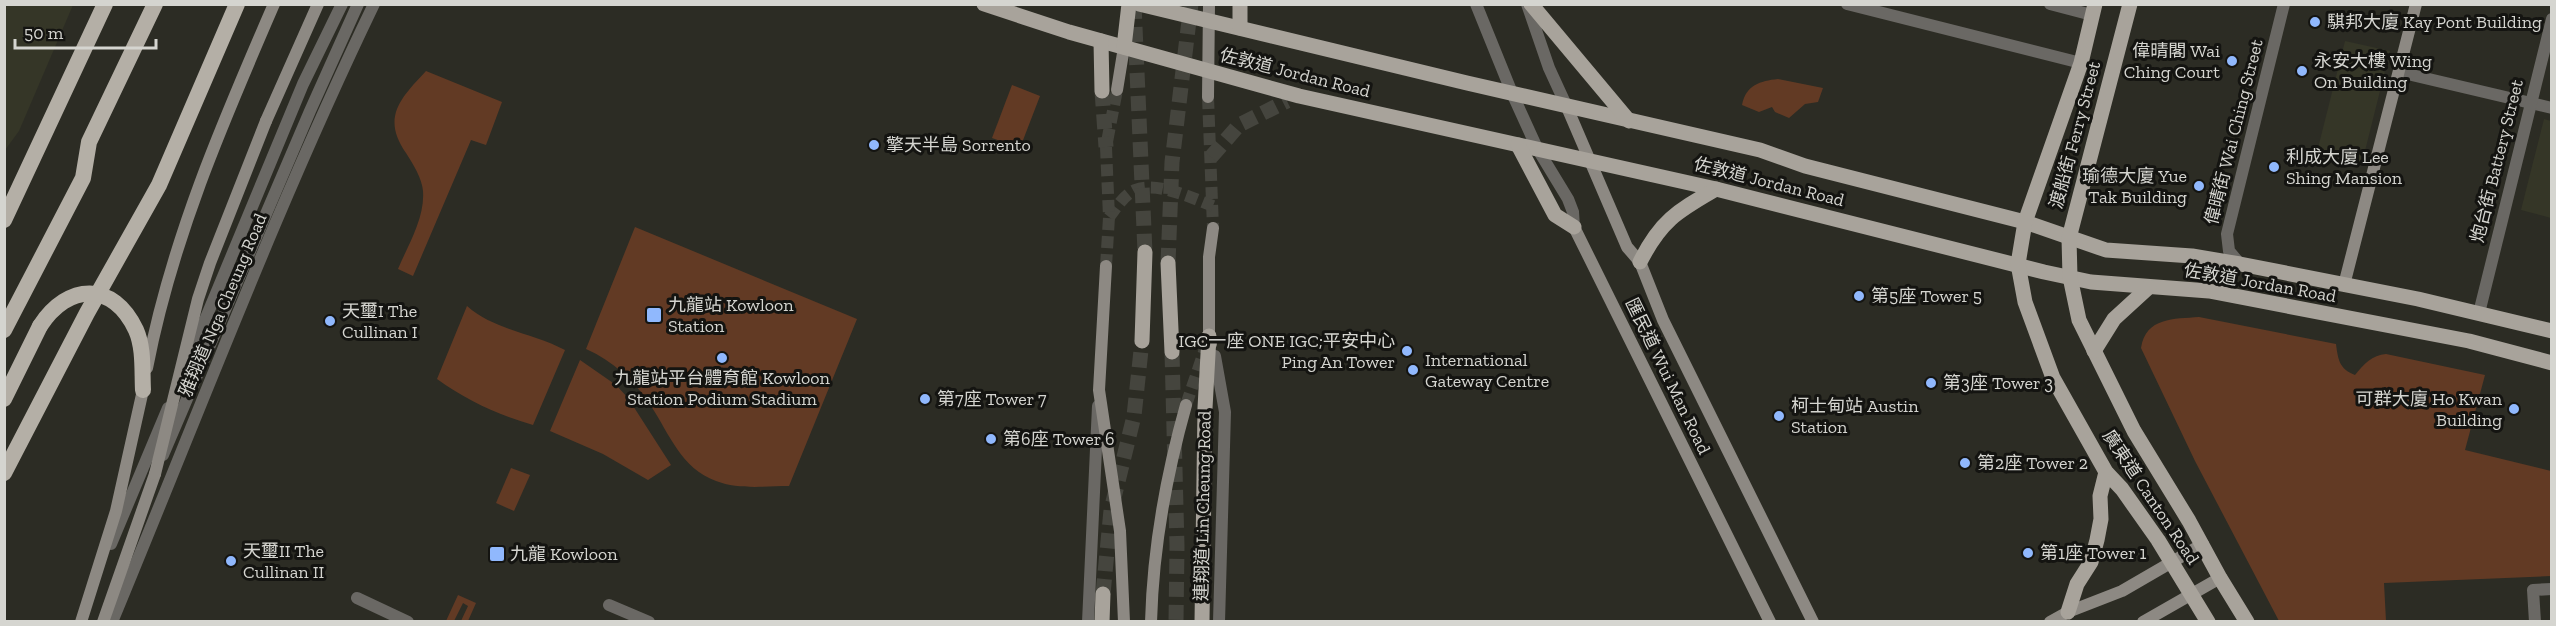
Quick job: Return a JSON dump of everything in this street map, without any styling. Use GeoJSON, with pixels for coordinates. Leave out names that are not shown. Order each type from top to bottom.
{"type":"FeatureCollection","features":[{"type":"Feature","properties":{"kind":"highway"},"geometry":{"type":"LineString","coordinates":[[4,220],[105,4]]}},
{"type":"Feature","properties":{"kind":"highway"},"geometry":{"type":"LineString","coordinates":[[4,330],[83,178],[88,142],[155,4]]}},
{"type":"Feature","properties":{"kind":"highway"},"geometry":{"type":"LineString","coordinates":[[4,473],[87,313],[159,185],[237,4]]}},
{"type":"Feature","properties":{"kind":"highway"},"geometry":{"type":"LineString","coordinates":[[4,399],[46,316],[64,299],[87,293],[109,299],[129,318],[137,332],[143,390]]}},
{"type":"Feature","properties":{"kind":"main road","name":"雅翔道 Nga Cheung Road"},"geometry":{"type":"LineString","coordinates":[[80,621],[116,511],[160,308],[191,203],[221,125],[274,4]]}},
{"type":"Feature","properties":{"kind":"main road"},"geometry":{"type":"LineString","coordinates":[[155,474],[198,299],[210,263],[266,121],[318,4]]}},
{"type":"Feature","properties":{"kind":"main road","name":"佐敦道 Jordan Road"},"geometry":{"type":"LineString","coordinates":[[984,4],[1293,98],[1518,146],[1537,148],[1716,189],[2091,282],[2209,291],[2469,341],[2552,363]]}},
{"type":"Feature","properties":{"kind":"main road"},"geometry":{"type":"LineString","coordinates":[[1110,91],[1124,47],[1129,4]]}},
{"type":"Feature","properties":{"kind":"main road","name":"佐敦道 Jordan Road"},"geometry":{"type":"LineString","coordinates":[[1139,4],[1760,150],[1805,166],[2025,222],[2106,250],[2192,256],[2240,264],[2479,313],[2552,331]]}},
{"type":"Feature","properties":{"kind":"main road"},"geometry":{"type":"LineString","coordinates":[[1208,97],[1209,4]]}},
{"type":"Feature","properties":{"kind":"main road"},"geometry":{"type":"LineString","coordinates":[[1240,4],[1240,28]]}},
{"type":"Feature","properties":{"kind":"main road"},"geometry":{"type":"LineString","coordinates":[[1529,4],[1629,121]]}},
{"type":"Feature","properties":{"kind":"main road","name":"渡船街 Ferry Street"},"geometry":{"type":"LineString","coordinates":[[2070,277],[2069,238],[2130,4]]}},
{"type":"Feature","properties":{"kind":"main road"},"geometry":{"type":"LineString","coordinates":[[2344,285],[2416,4]]}},
{"type":"Feature","properties":{"kind":"main road","name":"渡船街 Ferry Street"},"geometry":{"type":"LineString","coordinates":[[2025,222],[2081,63],[2094,10]]}},
{"type":"Feature","properties":{"kind":"main road"},"geometry":{"type":"LineString","coordinates":[[1101,40],[1110,91]]}},
{"type":"Feature","properties":{"kind":"main road","name":"匯民道 Wui Man Road"},"geometry":{"type":"LineString","coordinates":[[1566,105],[1627,247],[1640,262],[1663,320],[1813,621]]}},
{"type":"Feature","properties":{"kind":"main road"},"geometry":{"type":"LineString","coordinates":[[1518,146],[1555,215],[1574,227]]}},
{"type":"Feature","properties":{"kind":"main road"},"geometry":{"type":"LineString","coordinates":[[1640,262],[1649,244],[1666,222],[1685,207],[1716,189]]}},
{"type":"Feature","properties":{"kind":"main road","name":"廣東道 Canton Road"},"geometry":{"type":"LineString","coordinates":[[2025,222],[2018,264],[2025,302],[2053,378],[2106,472],[2122,489],[2208,621]]}},
{"type":"Feature","properties":{"kind":"main road","name":"匯民道 Wui Man Road"},"geometry":{"type":"LineString","coordinates":[[1574,227],[1770,621]]}},
{"type":"Feature","properties":{"kind":"main road"},"geometry":{"type":"LineString","coordinates":[[1202,621],[1209,257],[1213,228]]}},
{"type":"Feature","properties":{"kind":"main road"},"geometry":{"type":"LineString","coordinates":[[1142,341],[1145,252]]}},
{"type":"Feature","properties":{"kind":"main road"},"geometry":{"type":"LineString","coordinates":[[1168,263],[1172,352]]}},
{"type":"Feature","properties":{"kind":"main road"},"geometry":{"type":"LineString","coordinates":[[1106,266],[1099,390],[1120,531],[1124,621]]}},
{"type":"Feature","properties":{"kind":"main road","name":"廣東道 Canton Road"},"geometry":{"type":"LineString","coordinates":[[2070,277],[2079,320],[2134,432],[2247,621]]}},
{"type":"Feature","properties":{"kind":"main road"},"geometry":{"type":"LineString","coordinates":[[2094,351],[2114,319],[2149,287]]}},
{"type":"Feature","properties":{"kind":"main road"},"geometry":{"type":"LineString","coordinates":[[1209,336],[1215,356]]}},
{"type":"Feature","properties":{"kind":"main road","name":"連翔道 Lin Cheung Road"},"geometry":{"type":"LineString","coordinates":[[1151,621],[1158,528],[1170,462],[1186,405]]}},
{"type":"Feature","properties":{"kind":"main road"},"geometry":{"type":"LineString","coordinates":[[2068,612],[2077,584],[2091,562],[2097,540],[2101,519],[2100,496],[2106,472]]}},
{"type":"Feature","properties":{"kind":"main road","name":"雅翔道 Nga Cheung Road"},"geometry":{"type":"LineString","coordinates":[[103,621],[155,474]]}},
{"type":"Feature","properties":{"kind":"main road"},"geometry":{"type":"LineString","coordinates":[[2050,621],[2122,591],[2203,544]]}},
{"type":"Feature","properties":{"kind":"main road"},"geometry":{"type":"LineString","coordinates":[[2143,621],[2220,578]]}},
{"type":"Feature","properties":{"kind":"main road"},"geometry":{"type":"LineString","coordinates":[[1102,621],[1103,594]]}},
{"type":"Feature","properties":{"kind":"street","name":"雅翔道 Nga Cheung Road"},"geometry":{"type":"LineString","coordinates":[[80,621],[303,84],[342,4]]}},
{"type":"Feature","properties":{"kind":"street","name":"雅翔道 Nga Cheung Road"},"geometry":{"type":"LineString","coordinates":[[155,474],[358,4]]}},
{"type":"Feature","properties":{"kind":"street","name":"雅翔道 Nga Cheung Road"},"geometry":{"type":"LineString","coordinates":[[112,621],[203,398],[339,77],[374,4]]}},
{"type":"Feature","properties":{"kind":"street","name":"匯民道 Wui Man Road"},"geometry":{"type":"LineString","coordinates":[[1476,4],[1537,148],[1568,199],[1573,212],[1574,227]]}},
{"type":"Feature","properties":{"kind":"street"},"geometry":{"type":"LineString","coordinates":[[1529,4],[1549,68],[1566,105]]}},
{"type":"Feature","properties":{"kind":"street"},"geometry":{"type":"LineString","coordinates":[[1847,4],[2081,63]]}},
{"type":"Feature","properties":{"kind":"street"},"geometry":{"type":"LineString","coordinates":[[2050,4],[2094,10]]}},
{"type":"Feature","properties":{"kind":"street","name":"偉晴街 Wai Ching Street"},"geometry":{"type":"LineString","coordinates":[[2240,264],[2229,251],[2227,234],[2284,4]]}},
{"type":"Feature","properties":{"kind":"street","name":"炮台街 Battery Street"},"geometry":{"type":"LineString","coordinates":[[2479,313],[2552,19]]}},
{"type":"Feature","properties":{"kind":"street"},"geometry":{"type":"LineString","coordinates":[[2400,72],[2552,108]]}},
{"type":"Feature","properties":{"kind":"street","name":"連翔道 Lin Cheung Road"},"geometry":{"type":"LineString","coordinates":[[1215,356],[1225,412],[1219,621]]}},
{"type":"Feature","properties":{"kind":"street"},"geometry":{"type":"LineString","coordinates":[[1088,621],[1099,390]]}},
{"type":"Feature","properties":{"kind":"street"},"geometry":{"type":"LineString","coordinates":[[170,402],[203,398]]}},
{"type":"Feature","properties":{"kind":"street"},"geometry":{"type":"LineString","coordinates":[[143,466],[179,461]]}},
{"type":"Feature","properties":{"kind":"street"},"geometry":{"type":"LineString","coordinates":[[2535,621],[2533,590],[2552,589]]}},
{"type":"Feature","properties":{"kind":"street"},"geometry":{"type":"LineString","coordinates":[[357,598],[408,621]]}},
{"type":"Feature","properties":{"kind":"street"},"geometry":{"type":"LineString","coordinates":[[609,605],[649,621]]}},
{"type":"Feature","properties":{"kind":"shaded area"},"geometry":{"type":"Polygon","coordinates":[[[5,4],[73,5],[19,131],[5,150],[5,4]]]}},
{"type":"Feature","properties":{"kind":"shaded area"},"geometry":{"type":"Polygon","coordinates":[[[2345,41],[2390,51],[2362,163],[2317,152],[2345,41]]]}},
{"type":"Feature","properties":{"kind":"shaded area"},"geometry":{"type":"Polygon","coordinates":[[[426,71],[502,102],[486,145],[471,140],[413,276],[398,269],[419,221],[423,191],[417,171],[399,140],[395,129],[395,118],[402,99],[426,71]]]}},
{"type":"Feature","properties":{"kind":"shaded area"},"geometry":{"type":"Polygon","coordinates":[[[1778,79],[1823,88],[1818,102],[1805,104],[1789,118],[1775,112],[1772,107],[1759,112],[1742,105],[1747,93],[1755,85],[1778,79]]]}},
{"type":"Feature","properties":{"kind":"shaded area"},"geometry":{"type":"Polygon","coordinates":[[[1012,85],[1040,96],[1020,148],[992,138],[1012,85]]]}},
{"type":"Feature","properties":{"kind":"shaded area"},"geometry":{"type":"Polygon","coordinates":[[[2544,119],[2551,121],[2551,218],[2521,210],[2544,119]]]}},
{"type":"Feature","properties":{"kind":"shaded area","name":"九龍站平台體育館 Kowloon Station Podium Stadium"},"geometry":{"type":"Polygon","coordinates":[[[635,227],[857,319],[789,486],[734,486],[704,475],[694,468],[678,450],[651,406],[631,380],[605,359],[586,349],[635,227]]]}},
{"type":"Feature","properties":{"kind":"shaded area"},"geometry":{"type":"Polygon","coordinates":[[[467,306],[489,321],[565,350],[533,425],[483,406],[437,379],[467,306]]]}},
{"type":"Feature","properties":{"kind":"shaded area"},"geometry":{"type":"Polygon","coordinates":[[[2199,317],[2336,344],[2342,367],[2355,375],[2372,358],[2386,354],[2485,375],[2465,450],[2551,471],[2551,576],[2384,583],[2386,621],[2279,621],[2195,461],[2141,348],[2144,338],[2155,325],[2171,320],[2199,317]]]}},
{"type":"Feature","properties":{"kind":"shaded area"},"geometry":{"type":"Polygon","coordinates":[[[580,360],[616,385],[628,398],[671,465],[648,480],[603,454],[550,431],[580,360]]]}},
{"type":"Feature","properties":{"kind":"shaded area"},"geometry":{"type":"Polygon","coordinates":[[[511,468],[530,475],[514,511],[496,503],[511,468]]]}},
{"type":"Feature","properties":{"kind":"shaded area"},"geometry":{"type":"Polygon","coordinates":[[[458,595],[476,603],[468,621],[461,621],[468,606],[463,603],[454,621],[446,621],[458,595]]]}},
{"type":"Feature","properties":{"kind":"tunnel"},"geometry":{"type":"LineString","coordinates":[[1134,4],[1145,252]]}},
{"type":"Feature","properties":{"kind":"tunnel"},"geometry":{"type":"LineString","coordinates":[[1168,263],[1172,162],[1191,4]]}},
{"type":"Feature","properties":{"kind":"tunnel"},"geometry":{"type":"LineString","coordinates":[[1106,266],[1109,217],[1106,147],[1117,90]]}},
{"type":"Feature","properties":{"kind":"tunnel"},"geometry":{"type":"LineString","coordinates":[[1102,91],[1106,147]]}},
{"type":"Feature","properties":{"kind":"tunnel"},"geometry":{"type":"LineString","coordinates":[[1208,97],[1213,228]]}},
{"type":"Feature","properties":{"kind":"tunnel"},"geometry":{"type":"LineString","coordinates":[[1211,157],[1239,125],[1287,101]]}},
{"type":"Feature","properties":{"kind":"tunnel"},"geometry":{"type":"LineString","coordinates":[[1109,217],[1127,195],[1144,188],[1164,189],[1213,206]]}},
{"type":"Feature","properties":{"kind":"tunnel"},"geometry":{"type":"LineString","coordinates":[[1103,594],[1111,510],[1134,416],[1142,341]]}},
{"type":"Feature","properties":{"kind":"tunnel"},"geometry":{"type":"LineString","coordinates":[[1186,405],[1205,349]]}},
{"type":"Feature","properties":{"kind":"tunnel"},"geometry":{"type":"LineString","coordinates":[[1172,352],[1177,546],[1176,622]]}},
{"type":"Feature","properties":{"kind":"place","name":"騏邦大廈 Kay Pont Building"},"geometry":{"type":"Point","coordinates":[2315,22]}},
{"type":"Feature","properties":{"kind":"place","name":"偉晴閣 Wai Ching Court"},"geometry":{"type":"Point","coordinates":[2232,61]}},
{"type":"Feature","properties":{"kind":"place","name":"永安大樓 Wing On Building"},"geometry":{"type":"Point","coordinates":[2302,71]}},
{"type":"Feature","properties":{"kind":"place","name":"擎天半島 Sorrento"},"geometry":{"type":"Point","coordinates":[874,145]}},
{"type":"Feature","properties":{"kind":"place","name":"利成大廈 Lee Shing Mansion"},"geometry":{"type":"Point","coordinates":[2274,167]}},
{"type":"Feature","properties":{"kind":"place","name":"瑜德大廈 Yue Tak Building"},"geometry":{"type":"Point","coordinates":[2199,186]}},
{"type":"Feature","properties":{"kind":"place","name":"第5座 Tower 5"},"geometry":{"type":"Point","coordinates":[1859,296]}},
{"type":"Feature","properties":{"kind":"place","name":"九龍站 Kowloon Station"},"geometry":{"type":"Point","coordinates":[654,315]}},
{"type":"Feature","properties":{"kind":"place","name":"天璽I The Cullinan I"},"geometry":{"type":"Point","coordinates":[330,321]}},
{"type":"Feature","properties":{"kind":"place","name":"IGC一座 ONE IGC;平安中心 Ping An Tower"},"geometry":{"type":"Point","coordinates":[1407,351]}},
{"type":"Feature","properties":{"kind":"place","name":"九龍站平台體育館 Kowloon Station Podium Stadium"},"geometry":{"type":"Point","coordinates":[722,358]}},
{"type":"Feature","properties":{"kind":"place","name":"International Gateway Centre"},"geometry":{"type":"Point","coordinates":[1413,370]}},
{"type":"Feature","properties":{"kind":"place","name":"第3座 Tower 3"},"geometry":{"type":"Point","coordinates":[1931,383]}},
{"type":"Feature","properties":{"kind":"place","name":"第7座 Tower 7"},"geometry":{"type":"Point","coordinates":[925,399]}},
{"type":"Feature","properties":{"kind":"place","name":"可群大廈 Ho Kwan Building"},"geometry":{"type":"Point","coordinates":[2514,409]}},
{"type":"Feature","properties":{"kind":"place","name":"柯士甸站 Austin Station"},"geometry":{"type":"Point","coordinates":[1779,416]}},
{"type":"Feature","properties":{"kind":"place","name":"第6座 Tower 6"},"geometry":{"type":"Point","coordinates":[991,439]}},
{"type":"Feature","properties":{"kind":"place","name":"第2座 Tower 2"},"geometry":{"type":"Point","coordinates":[1965,463]}},
{"type":"Feature","properties":{"kind":"place","name":"第1座 Tower 1"},"geometry":{"type":"Point","coordinates":[2028,553]}},
{"type":"Feature","properties":{"kind":"place","name":"九龍 Kowloon"},"geometry":{"type":"Point","coordinates":[497,554]}},
{"type":"Feature","properties":{"kind":"place","name":"天璽II The Cullinan II"},"geometry":{"type":"Point","coordinates":[231,561]}}]}
